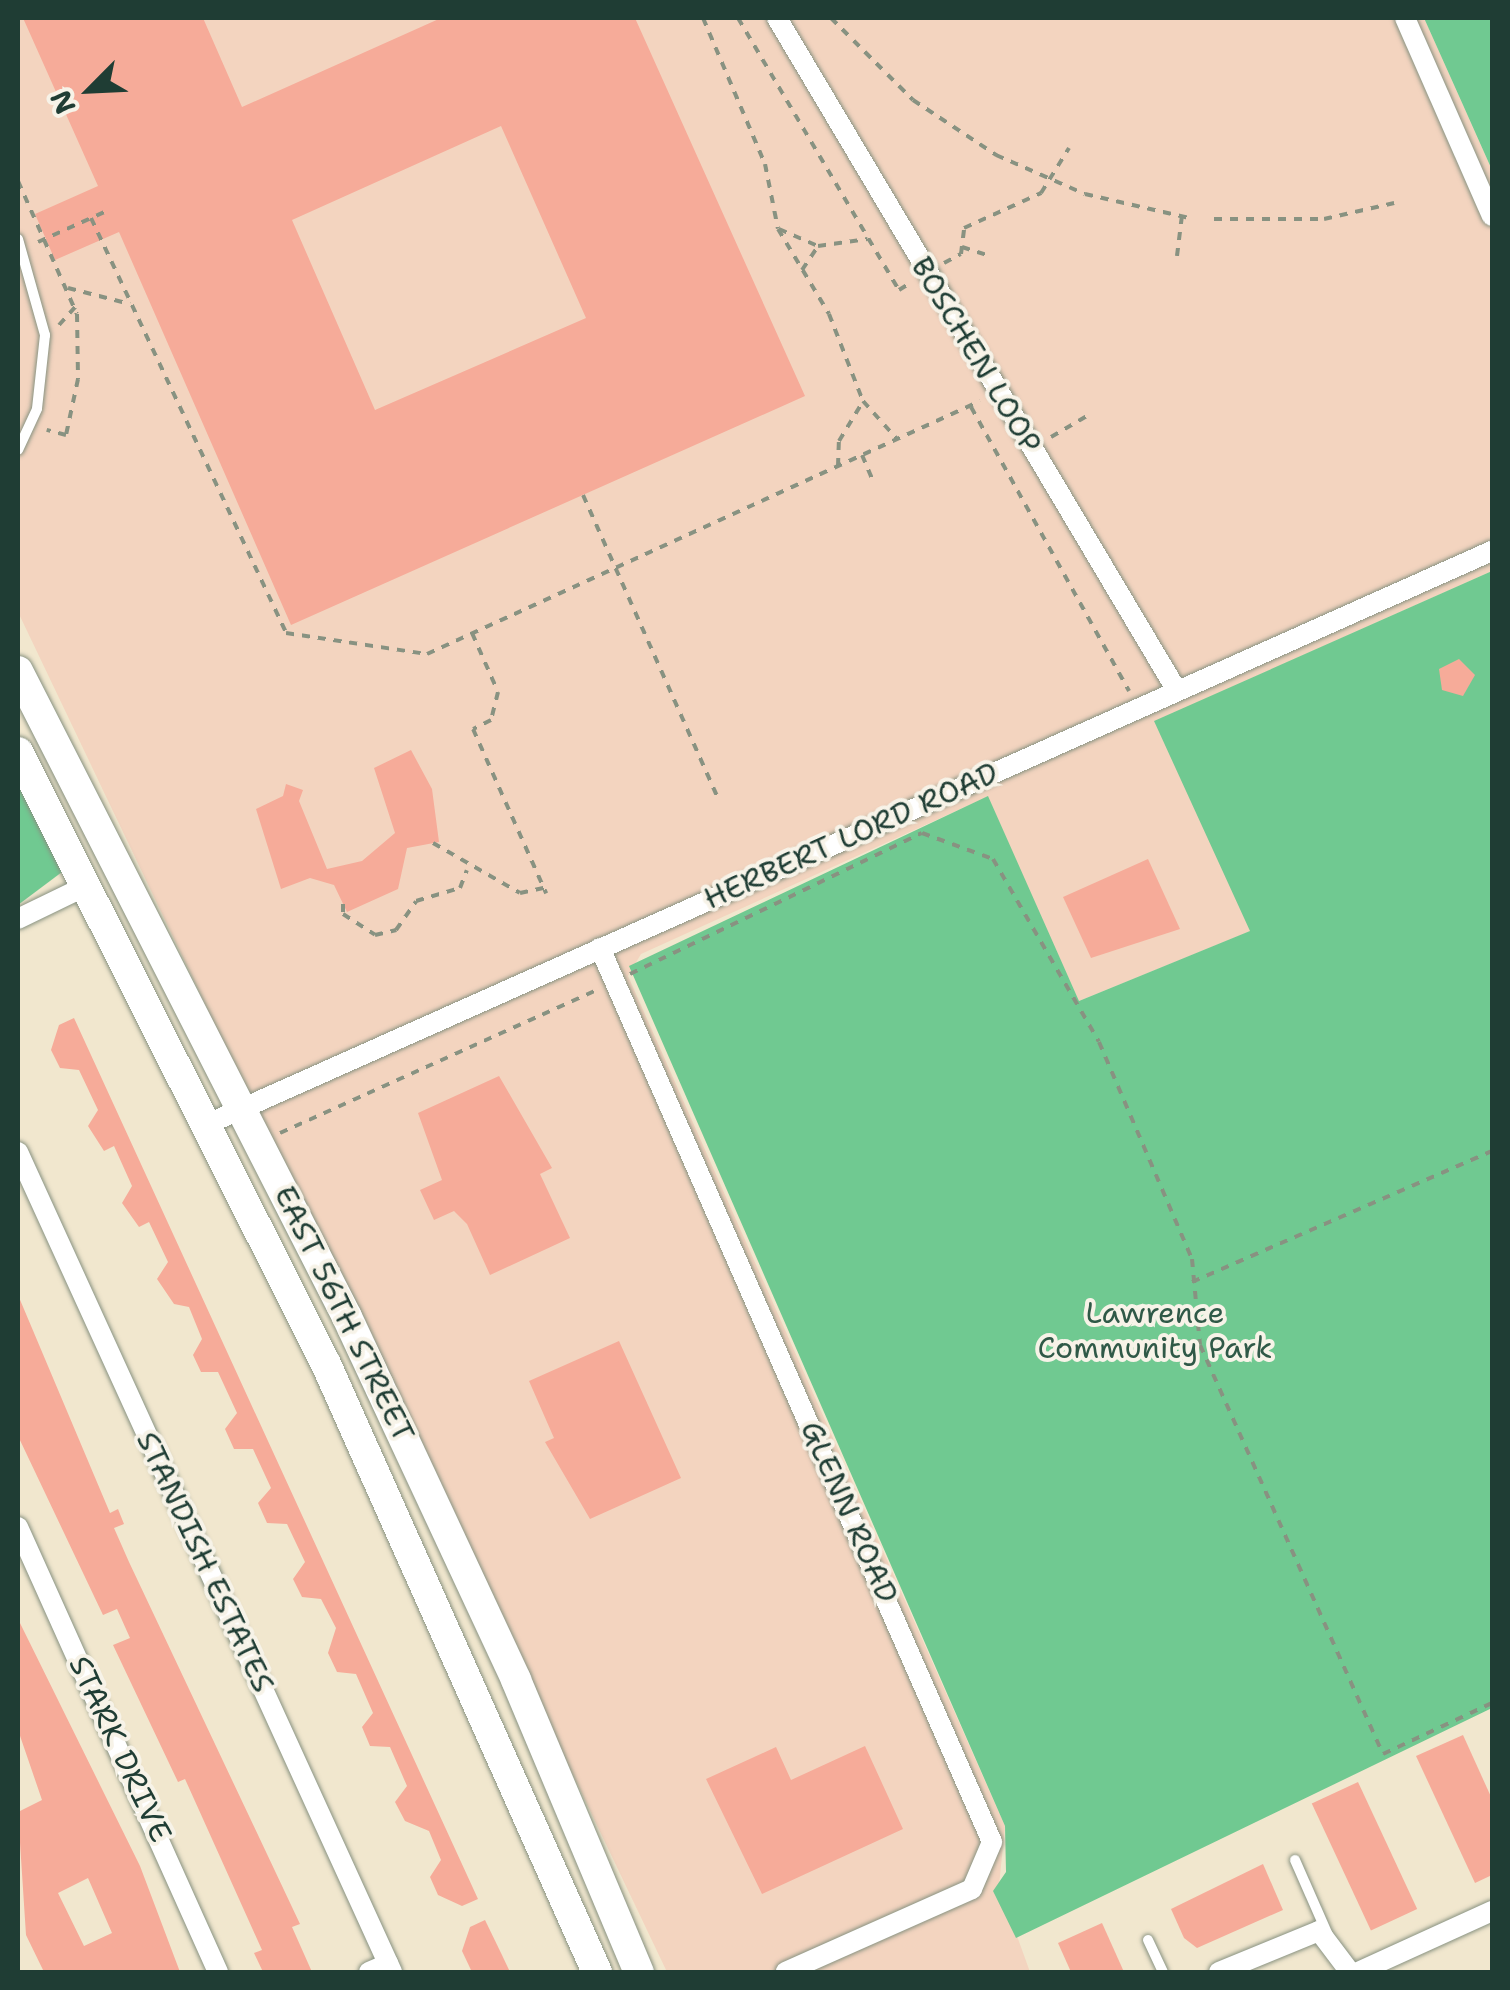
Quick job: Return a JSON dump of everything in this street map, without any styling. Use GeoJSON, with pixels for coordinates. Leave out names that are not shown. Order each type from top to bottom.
{"type":"FeatureCollection","features":[{"type":"Feature","properties":{"kind":"main road","name":"EAST 56TH STREET"},"geometry":{"type":"LineString","coordinates":[[18,672],[244,1106],[516,1680],[639,1972]]}},
{"type":"Feature","properties":{"kind":"main road","name":"EAST 56TH STREET"},"geometry":{"type":"LineString","coordinates":[[18,752],[210,1123],[424,1573],[596,1972]]}},
{"type":"Feature","properties":{"kind":"street","name":"BOSCHEN LOOP"},"geometry":{"type":"LineString","coordinates":[[777,18],[1177,691]]}},
{"type":"Feature","properties":{"kind":"street"},"geometry":{"type":"LineString","coordinates":[[1405,18],[1492,216]]}},
{"type":"Feature","properties":{"kind":"street","name":"HERBERT LORD ROAD"},"geometry":{"type":"LineString","coordinates":[[210,1123],[1492,550]]}},
{"type":"Feature","properties":{"kind":"street"},"geometry":{"type":"LineString","coordinates":[[18,919],[88,885]]}},
{"type":"Feature","properties":{"kind":"street","name":"GLENN ROAD"},"geometry":{"type":"LineString","coordinates":[[600,948],[992,1842],[972,1890],[786,1972]]}},
{"type":"Feature","properties":{"kind":"street","name":"STANDISH ESTATES"},"geometry":{"type":"LineString","coordinates":[[18,1152],[383,1970]]}},
{"type":"Feature","properties":{"kind":"street","name":"STARK DRIVE"},"geometry":{"type":"LineString","coordinates":[[18,1527],[218,1972]]}},
{"type":"Feature","properties":{"kind":"street"},"geometry":{"type":"LineString","coordinates":[[1358,1972],[1492,1911]]}},
{"type":"Feature","properties":{"kind":"street"},"geometry":{"type":"LineString","coordinates":[[1219,1972],[1307,1932],[1328,1934],[1350,1972]]}},
{"type":"Feature","properties":{"kind":"lane"},"geometry":{"type":"LineString","coordinates":[[18,239],[45,335],[38,409],[18,450]]}},
{"type":"Feature","properties":{"kind":"lane"},"geometry":{"type":"LineString","coordinates":[[1295,1860],[1328,1934]]}},
{"type":"Feature","properties":{"kind":"lane"},"geometry":{"type":"LineString","coordinates":[[1148,1940],[1163,1972]]}},
{"type":"Feature","properties":{"kind":"path"},"geometry":{"type":"LineString","coordinates":[[704,18],[764,164],[778,228],[802,270],[862,401],[898,439]]}},
{"type":"Feature","properties":{"kind":"path"},"geometry":{"type":"LineString","coordinates":[[738,18],[899,290],[916,279]]}},
{"type":"Feature","properties":{"kind":"path"},"geometry":{"type":"LineString","coordinates":[[831,18],[913,100],[1046,179],[1189,218]]}},
{"type":"Feature","properties":{"kind":"path"},"geometry":{"type":"LineString","coordinates":[[940,266],[962,247],[964,228],[1041,193],[1046,179],[1069,148]]}},
{"type":"Feature","properties":{"kind":"path"},"geometry":{"type":"LineString","coordinates":[[18,182],[76,306],[72,412],[66,435],[46,430]]}},
{"type":"Feature","properties":{"kind":"path"},"geometry":{"type":"LineString","coordinates":[[1214,220],[1324,219],[1394,204]]}},
{"type":"Feature","properties":{"kind":"path"},"geometry":{"type":"LineString","coordinates":[[38,242],[109,210]]}},
{"type":"Feature","properties":{"kind":"path"},"geometry":{"type":"LineString","coordinates":[[1177,256],[1182,217]]}},
{"type":"Feature","properties":{"kind":"path"},"geometry":{"type":"LineString","coordinates":[[91,218],[278,630],[419,656],[984,400]]}},
{"type":"Feature","properties":{"kind":"path"},"geometry":{"type":"LineString","coordinates":[[778,228],[818,246],[868,239]]}},
{"type":"Feature","properties":{"kind":"path"},"geometry":{"type":"LineString","coordinates":[[802,270],[818,246]]}},
{"type":"Feature","properties":{"kind":"path"},"geometry":{"type":"LineString","coordinates":[[962,247],[990,256]]}},
{"type":"Feature","properties":{"kind":"path"},"geometry":{"type":"LineString","coordinates":[[68,288],[130,304]]}},
{"type":"Feature","properties":{"kind":"path"},"geometry":{"type":"LineString","coordinates":[[45,335],[76,306]]}},
{"type":"Feature","properties":{"kind":"path"},"geometry":{"type":"LineString","coordinates":[[838,466],[839,440],[862,401]]}},
{"type":"Feature","properties":{"kind":"path"},"geometry":{"type":"LineString","coordinates":[[970,406],[1128,688]]}},
{"type":"Feature","properties":{"kind":"path"},"geometry":{"type":"LineString","coordinates":[[1047,440],[1087,416]]}},
{"type":"Feature","properties":{"kind":"path"},"geometry":{"type":"LineString","coordinates":[[862,456],[874,483]]}},
{"type":"Feature","properties":{"kind":"path"},"geometry":{"type":"LineString","coordinates":[[583,495],[718,800]]}},
{"type":"Feature","properties":{"kind":"path"},"geometry":{"type":"LineString","coordinates":[[433,844],[466,870],[525,895],[545,890],[473,729],[491,720],[498,700],[472,633]]}},
{"type":"Feature","properties":{"kind":"path"},"geometry":{"type":"LineString","coordinates":[[294,1128],[922,834],[993,859],[1099,1042],[1192,1259],[1200,1346],[1383,1754],[1492,1703]]}},
{"type":"Feature","properties":{"kind":"path"},"geometry":{"type":"LineString","coordinates":[[343,904],[342,914],[375,935],[396,930],[416,901],[460,888],[466,870]]}},
{"type":"Feature","properties":{"kind":"path"},"geometry":{"type":"LineString","coordinates":[[1192,1282],[1492,1151]]}},
{"type":"Feature","properties":{"kind":"shaded area"},"geometry":{"type":"Polygon","coordinates":[[[18,18],[1424,18],[1492,170],[1492,571],[1155,721],[1251,931],[1079,1001],[987,797],[641,954],[628,976],[1005,1826],[999,1886],[1030,1972],[667,1972],[18,612],[18,18]]]}},
{"type":"Feature","properties":{"kind":"green space"},"geometry":{"type":"Polygon","coordinates":[[[1424,18],[1492,18],[1492,170],[1463,105],[1424,18]]]}},
{"type":"Feature","properties":{"kind":"green space","name":"Lawrence Community Park"},"geometry":{"type":"Polygon","coordinates":[[[1492,571],[1492,1708],[1016,1938],[993,1891],[1006,1872],[1005,1826],[629,966],[988,796],[1079,1001],[1250,931],[1154,721],[1492,571]]]}},
{"type":"Feature","properties":{"kind":"green space"},"geometry":{"type":"Polygon","coordinates":[[[18,780],[62,872],[18,905],[18,780]]]}},
{"type":"Feature","properties":{"kind":"building"},"geometry":{"type":"Polygon","coordinates":[[[23,18],[203,18],[242,107],[441,18],[635,18],[805,396],[291,625],[119,232],[55,260],[35,214],[98,186],[23,18]],[[501,126],[292,220],[375,410],[586,318],[501,126]]]}},
{"type":"Feature","properties":{"kind":"building"},"geometry":{"type":"Polygon","coordinates":[[[1459,659],[1475,675],[1463,696],[1442,690],[1439,669],[1459,659]]]}},
{"type":"Feature","properties":{"kind":"building"},"geometry":{"type":"Polygon","coordinates":[[[411,750],[432,789],[439,842],[407,848],[398,889],[347,912],[334,885],[310,878],[281,889],[256,809],[283,796],[286,784],[303,790],[299,801],[327,869],[362,861],[395,833],[374,768],[411,750]]]}},
{"type":"Feature","properties":{"kind":"building"},"geometry":{"type":"Polygon","coordinates":[[[1148,859],[1180,929],[1091,958],[1063,897],[1148,859]]]}},
{"type":"Feature","properties":{"kind":"building"},"geometry":{"type":"Polygon","coordinates":[[[74,1018],[478,1899],[462,1906],[438,1895],[430,1877],[441,1860],[429,1831],[405,1821],[395,1802],[407,1786],[390,1747],[370,1746],[362,1727],[373,1713],[356,1674],[337,1672],[328,1653],[336,1628],[321,1599],[302,1597],[293,1579],[305,1562],[287,1524],[267,1523],[258,1503],[271,1488],[253,1449],[234,1449],[225,1429],[237,1413],[218,1372],[201,1372],[193,1355],[202,1339],[189,1307],[174,1304],[157,1279],[168,1262],[149,1222],[139,1227],[122,1203],[132,1186],[114,1146],[104,1151],[88,1126],[98,1110],[79,1070],[60,1068],[51,1050],[59,1025],[74,1018]]]}},
{"type":"Feature","properties":{"kind":"building"},"geometry":{"type":"Polygon","coordinates":[[[499,1076],[552,1168],[540,1174],[570,1238],[490,1275],[467,1224],[454,1211],[434,1220],[420,1190],[442,1180],[418,1113],[499,1076]]]}},
{"type":"Feature","properties":{"kind":"building"},"geometry":{"type":"Polygon","coordinates":[[[18,1295],[110,1513],[118,1509],[124,1524],[114,1528],[129,1562],[300,1924],[292,1927],[312,1972],[263,1972],[254,1953],[262,1950],[185,1779],[178,1782],[113,1645],[130,1638],[117,1609],[103,1615],[18,1436],[18,1295]]]}},
{"type":"Feature","properties":{"kind":"building"},"geometry":{"type":"Polygon","coordinates":[[[619,1341],[681,1478],[590,1519],[545,1442],[554,1438],[529,1381],[619,1341]]]}},
{"type":"Feature","properties":{"kind":"building"},"geometry":{"type":"Polygon","coordinates":[[[18,1619],[140,1866],[180,1972],[44,1972],[26,1935],[18,1812],[42,1800],[18,1730],[18,1619]],[[88,1878],[58,1893],[84,1946],[112,1933],[88,1878]]]}},
{"type":"Feature","properties":{"kind":"building"},"geometry":{"type":"Polygon","coordinates":[[[1463,1735],[1492,1799],[1492,1875],[1475,1883],[1416,1756],[1463,1735]]]}},
{"type":"Feature","properties":{"kind":"building"},"geometry":{"type":"Polygon","coordinates":[[[865,1746],[903,1829],[762,1894],[706,1779],[776,1747],[791,1780],[865,1746]]]}},
{"type":"Feature","properties":{"kind":"building"},"geometry":{"type":"Polygon","coordinates":[[[1358,1782],[1417,1909],[1371,1930],[1312,1804],[1358,1782]]]}},
{"type":"Feature","properties":{"kind":"building"},"geometry":{"type":"Polygon","coordinates":[[[1263,1864],[1283,1910],[1197,1948],[1184,1938],[1171,1909],[1263,1864]]]}},
{"type":"Feature","properties":{"kind":"building"},"geometry":{"type":"Polygon","coordinates":[[[485,1920],[510,1972],[471,1970],[462,1951],[470,1927],[485,1920]]]}},
{"type":"Feature","properties":{"kind":"building"},"geometry":{"type":"Polygon","coordinates":[[[1102,1923],[1124,1972],[1071,1972],[1058,1943],[1102,1923]]]}}]}
